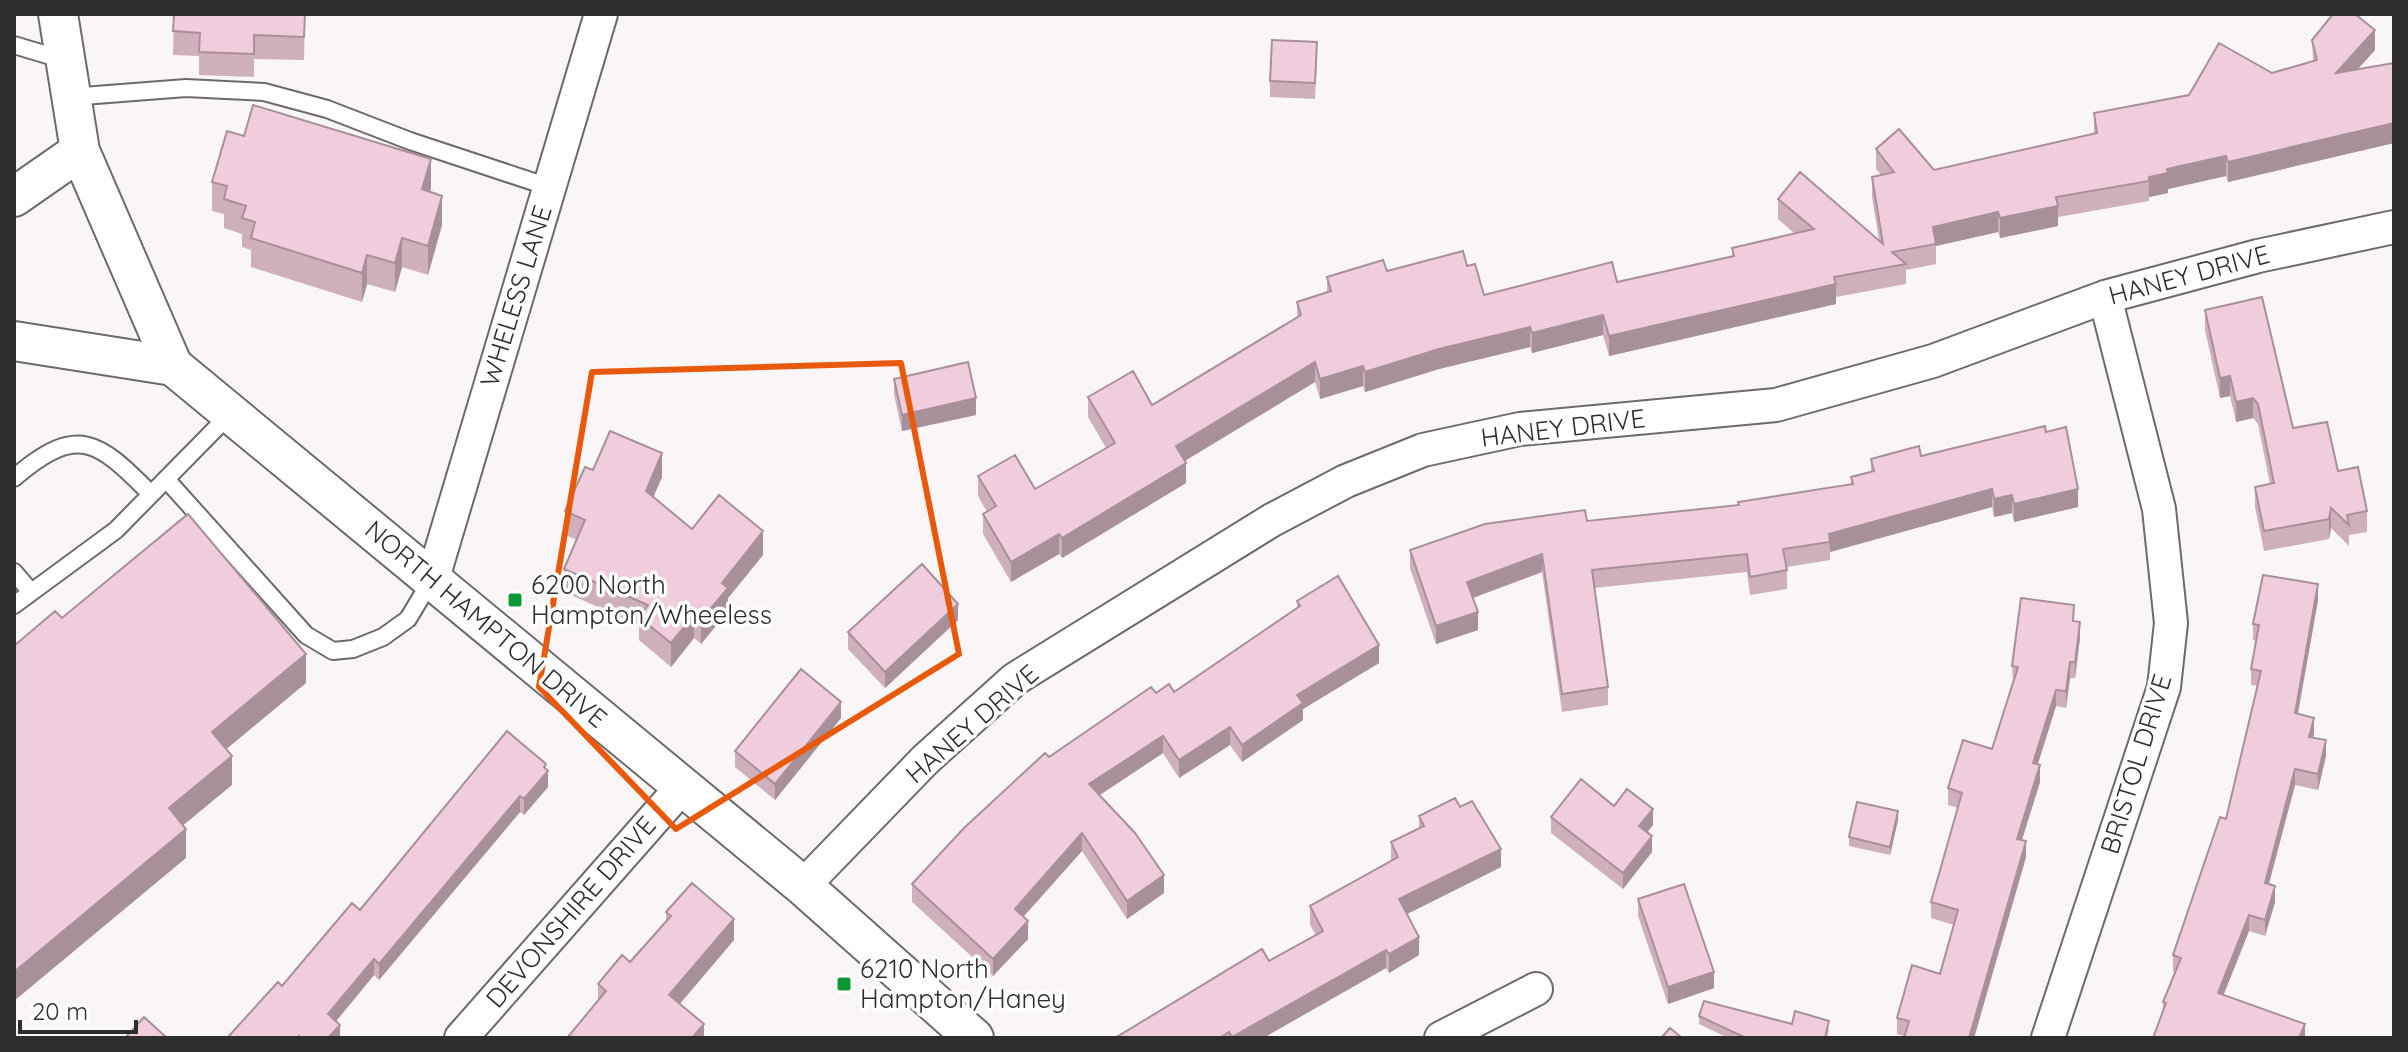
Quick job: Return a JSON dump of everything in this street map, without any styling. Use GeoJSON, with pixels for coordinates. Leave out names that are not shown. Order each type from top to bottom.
{"type":"FeatureCollection","features":[{"type":"Feature","properties":{"kind":"street","name":"NORTH HAMPTON DRIVE"},"geometry":{"type":"LineString","coordinates":[[58,14],[80,151],[173,366],[803,886],[974,1038]]}},
{"type":"Feature","properties":{"kind":"street","name":"WHELESS LANE"},"geometry":{"type":"LineString","coordinates":[[433,578],[601,14]]}},
{"type":"Feature","properties":{"kind":"street"},"geometry":{"type":"LineString","coordinates":[[14,197],[80,151]]}},
{"type":"Feature","properties":{"kind":"street","name":"HANEY DRIVE"},"geometry":{"type":"LineString","coordinates":[[803,886],[925,760],[1015,679],[1272,520],[1346,481],[1423,450],[1520,429],[1776,405],[1933,361],[2105,297],[2258,256],[2394,227]]}},
{"type":"Feature","properties":{"kind":"street","name":"BRISTOL DRIVE"},"geometry":{"type":"LineString","coordinates":[[2048,1038],[2164,687],[2171,623],[2159,509],[2105,297]]}},
{"type":"Feature","properties":{"kind":"street"},"geometry":{"type":"LineString","coordinates":[[14,341],[173,366]]}},
{"type":"Feature","properties":{"kind":"street","name":"DEVONSHIRE DRIVE"},"geometry":{"type":"LineString","coordinates":[[461,1038],[682,787]]}},
{"type":"Feature","properties":{"kind":"street"},"geometry":{"type":"LineString","coordinates":[[1441,1038],[1536,989]]}},
{"type":"Feature","properties":{"kind":"lane"},"geometry":{"type":"LineString","coordinates":[[14,45],[64,60]]}},
{"type":"Feature","properties":{"kind":"lane"},"geometry":{"type":"LineString","coordinates":[[70,97],[186,88],[264,92],[327,109],[410,141],[549,187]]}},
{"type":"Feature","properties":{"kind":"lane"},"geometry":{"type":"LineString","coordinates":[[14,605],[116,530],[231,413]]}},
{"type":"Feature","properties":{"kind":"lane"},"geometry":{"type":"LineString","coordinates":[[14,478],[58,448],[88,444],[111,454],[151,494]]}},
{"type":"Feature","properties":{"kind":"lane"},"geometry":{"type":"LineString","coordinates":[[166,479],[306,635],[333,651],[353,649],[383,637],[408,619],[433,578]]}},
{"type":"Feature","properties":{"kind":"lane"},"geometry":{"type":"LineString","coordinates":[[14,572],[31,592]]}},
{"type":"Feature","properties":{"kind":"highlighted area"},"geometry":{"type":"Polygon","coordinates":[[[901,363],[959,654],[676,829],[539,687],[592,372],[901,363]]]}},
{"type":"Feature","properties":{"kind":"building"},"geometry":{"type":"Polygon","coordinates":[[[174,14],[305,14],[304,37],[254,35],[254,54],[199,52],[200,33],[173,31],[174,14]]]}},
{"type":"Feature","properties":{"kind":"building"},"geometry":{"type":"Polygon","coordinates":[[[2333,14],[2355,14],[2375,30],[2336,73],[2394,63],[2394,123],[2228,162],[2226,156],[2167,169],[2168,173],[2149,177],[2149,181],[2056,197],[2058,206],[2000,218],[1998,212],[1933,227],[1936,244],[1892,252],[1906,264],[1834,277],[1836,284],[1609,336],[1603,315],[1532,333],[1530,327],[1439,349],[1365,372],[1363,366],[1320,379],[1315,362],[1176,446],[1186,463],[1062,538],[1059,534],[1011,562],[983,514],[996,506],[978,476],[1015,455],[1035,489],[1115,443],[1088,397],[1133,371],[1152,405],[1301,315],[1297,302],[1331,291],[1327,277],[1383,260],[1387,271],[1463,251],[1467,266],[1475,264],[1484,295],[1612,262],[1617,282],[1734,256],[1732,248],[1814,229],[1778,199],[1800,172],[1883,244],[1872,177],[1894,172],[1876,149],[1899,129],[1934,170],[2097,133],[2094,113],[2189,95],[2219,43],[2272,73],[2317,60],[2312,40],[2333,14]]]}},
{"type":"Feature","properties":{"kind":"building"},"geometry":{"type":"Polygon","coordinates":[[[1272,40],[1317,42],[1315,83],[1270,81],[1272,40]]]}},
{"type":"Feature","properties":{"kind":"building"},"geometry":{"type":"Polygon","coordinates":[[[253,105],[431,159],[422,189],[442,196],[428,246],[402,238],[395,263],[367,255],[362,273],[251,238],[255,222],[242,218],[246,206],[224,199],[227,186],[212,182],[227,131],[244,136],[253,105]]]}},
{"type":"Feature","properties":{"kind":"building"},"geometry":{"type":"Polygon","coordinates":[[[2262,297],[2293,428],[2327,422],[2338,471],[2358,467],[2367,511],[2347,515],[2349,525],[2331,508],[2329,519],[2264,531],[2255,487],[2274,483],[2258,404],[2253,398],[2236,402],[2230,376],[2220,378],[2205,310],[2262,297]]]}},
{"type":"Feature","properties":{"kind":"building"},"geometry":{"type":"Polygon","coordinates":[[[968,362],[976,398],[902,415],[894,379],[968,362]]]}},
{"type":"Feature","properties":{"kind":"building"},"geometry":{"type":"Polygon","coordinates":[[[2045,426],[2046,432],[2066,427],[2078,489],[2014,504],[2012,495],[1994,499],[1992,489],[1829,534],[1830,542],[1783,549],[1787,570],[1750,577],[1747,554],[1592,570],[1608,687],[1562,694],[1542,554],[1467,582],[1478,612],[1436,626],[1410,550],[1485,524],[1585,510],[1587,521],[1739,505],[1738,502],[1853,484],[1851,477],[1874,471],[1871,459],[1919,446],[1921,456],[2045,426]]]}},
{"type":"Feature","properties":{"kind":"building"},"geometry":{"type":"Polygon","coordinates":[[[610,431],[662,453],[646,491],[692,529],[719,495],[763,531],[722,583],[728,588],[701,620],[694,615],[671,643],[639,617],[648,605],[564,569],[585,520],[565,511],[585,467],[593,470],[610,431]]]}},
{"type":"Feature","properties":{"kind":"building"},"geometry":{"type":"Polygon","coordinates":[[[188,514],[306,654],[212,732],[232,756],[169,808],[186,829],[14,972],[14,646],[55,611],[62,618],[188,514]]]}},
{"type":"Feature","properties":{"kind":"building"},"geometry":{"type":"Polygon","coordinates":[[[922,564],[958,604],[885,672],[848,632],[922,564]]]}},
{"type":"Feature","properties":{"kind":"building"},"geometry":{"type":"Polygon","coordinates":[[[2263,575],[2318,584],[2295,713],[2314,718],[2309,737],[2326,740],[2318,774],[2295,769],[2265,883],[2275,886],[2265,920],[2249,915],[2218,993],[2305,1024],[2299,1038],[2153,1038],[2166,1003],[2163,1002],[2181,958],[2173,955],[2220,817],[2226,819],[2261,671],[2251,669],[2259,625],[2253,624],[2263,575]]]}},
{"type":"Feature","properties":{"kind":"building"},"geometry":{"type":"Polygon","coordinates":[[[1338,576],[1379,645],[1297,695],[1303,703],[1242,745],[1230,727],[1179,760],[1163,736],[1089,784],[1135,833],[1164,875],[1127,901],[1082,833],[1015,909],[1028,921],[993,959],[912,884],[964,828],[1045,753],[1049,757],[1151,687],[1156,693],[1169,684],[1174,692],[1300,606],[1297,601],[1338,576]]]}},
{"type":"Feature","properties":{"kind":"building"},"geometry":{"type":"Polygon","coordinates":[[[2021,598],[2074,605],[2073,621],[2080,622],[2075,662],[2070,662],[2066,691],[2056,690],[2033,763],[2040,765],[2017,839],[2026,841],[1969,1038],[1904,1038],[1909,1021],[1897,1018],[1912,965],[1940,974],[1958,910],[1931,902],[1962,793],[1948,788],[1963,740],[1992,749],[2018,667],[2012,666],[2021,598]]]}},
{"type":"Feature","properties":{"kind":"building"},"geometry":{"type":"Polygon","coordinates":[[[801,669],[841,702],[775,784],[735,751],[801,669]]]}},
{"type":"Feature","properties":{"kind":"building"},"geometry":{"type":"Polygon","coordinates":[[[507,731],[546,764],[544,767],[548,771],[524,799],[520,796],[379,964],[374,959],[328,1014],[340,1025],[328,1038],[227,1038],[278,982],[282,986],[352,903],[360,910],[507,731]]]}},
{"type":"Feature","properties":{"kind":"building"},"geometry":{"type":"Polygon","coordinates":[[[1581,779],[1614,806],[1627,789],[1653,809],[1639,826],[1652,836],[1623,873],[1551,817],[1581,779]]]}},
{"type":"Feature","properties":{"kind":"building"},"geometry":{"type":"Polygon","coordinates":[[[1455,798],[1460,807],[1472,801],[1501,849],[1399,899],[1419,937],[1389,954],[1386,950],[1232,1037],[1229,1032],[1220,1038],[1115,1038],[1262,949],[1269,961],[1323,931],[1310,906],[1398,857],[1391,842],[1424,826],[1419,816],[1455,798]]]}},
{"type":"Feature","properties":{"kind":"building"},"geometry":{"type":"Polygon","coordinates":[[[1857,802],[1898,811],[1890,847],[1849,837],[1857,802]]]}},
{"type":"Feature","properties":{"kind":"building"},"geometry":{"type":"Polygon","coordinates":[[[692,883],[734,919],[669,995],[704,1024],[692,1038],[567,1038],[606,991],[598,984],[622,955],[630,962],[671,916],[666,912],[692,883]]]}},
{"type":"Feature","properties":{"kind":"building"},"geometry":{"type":"Polygon","coordinates":[[[1684,884],[1714,972],[1668,987],[1638,899],[1684,884]]]}},
{"type":"Feature","properties":{"kind":"building"},"geometry":{"type":"Polygon","coordinates":[[[1704,1001],[1792,1024],[1795,1011],[1829,1021],[1825,1038],[1746,1038],[1699,1016],[1704,1001]]]}},
{"type":"Feature","properties":{"kind":"building"},"geometry":{"type":"Polygon","coordinates":[[[144,1017],[167,1038],[125,1038],[144,1017]]]}},
{"type":"Feature","properties":{"kind":"building"},"geometry":{"type":"Polygon","coordinates":[[[1670,1028],[1682,1038],[1661,1038],[1670,1028]]]}},
{"type":"Feature","properties":{"kind":"place","name":"6200 North Hampton/Wheeless"},"geometry":{"type":"Point","coordinates":[515,600]}},
{"type":"Feature","properties":{"kind":"place","name":"6210 North Hampton/Haney"},"geometry":{"type":"Point","coordinates":[844,984]}}]}
